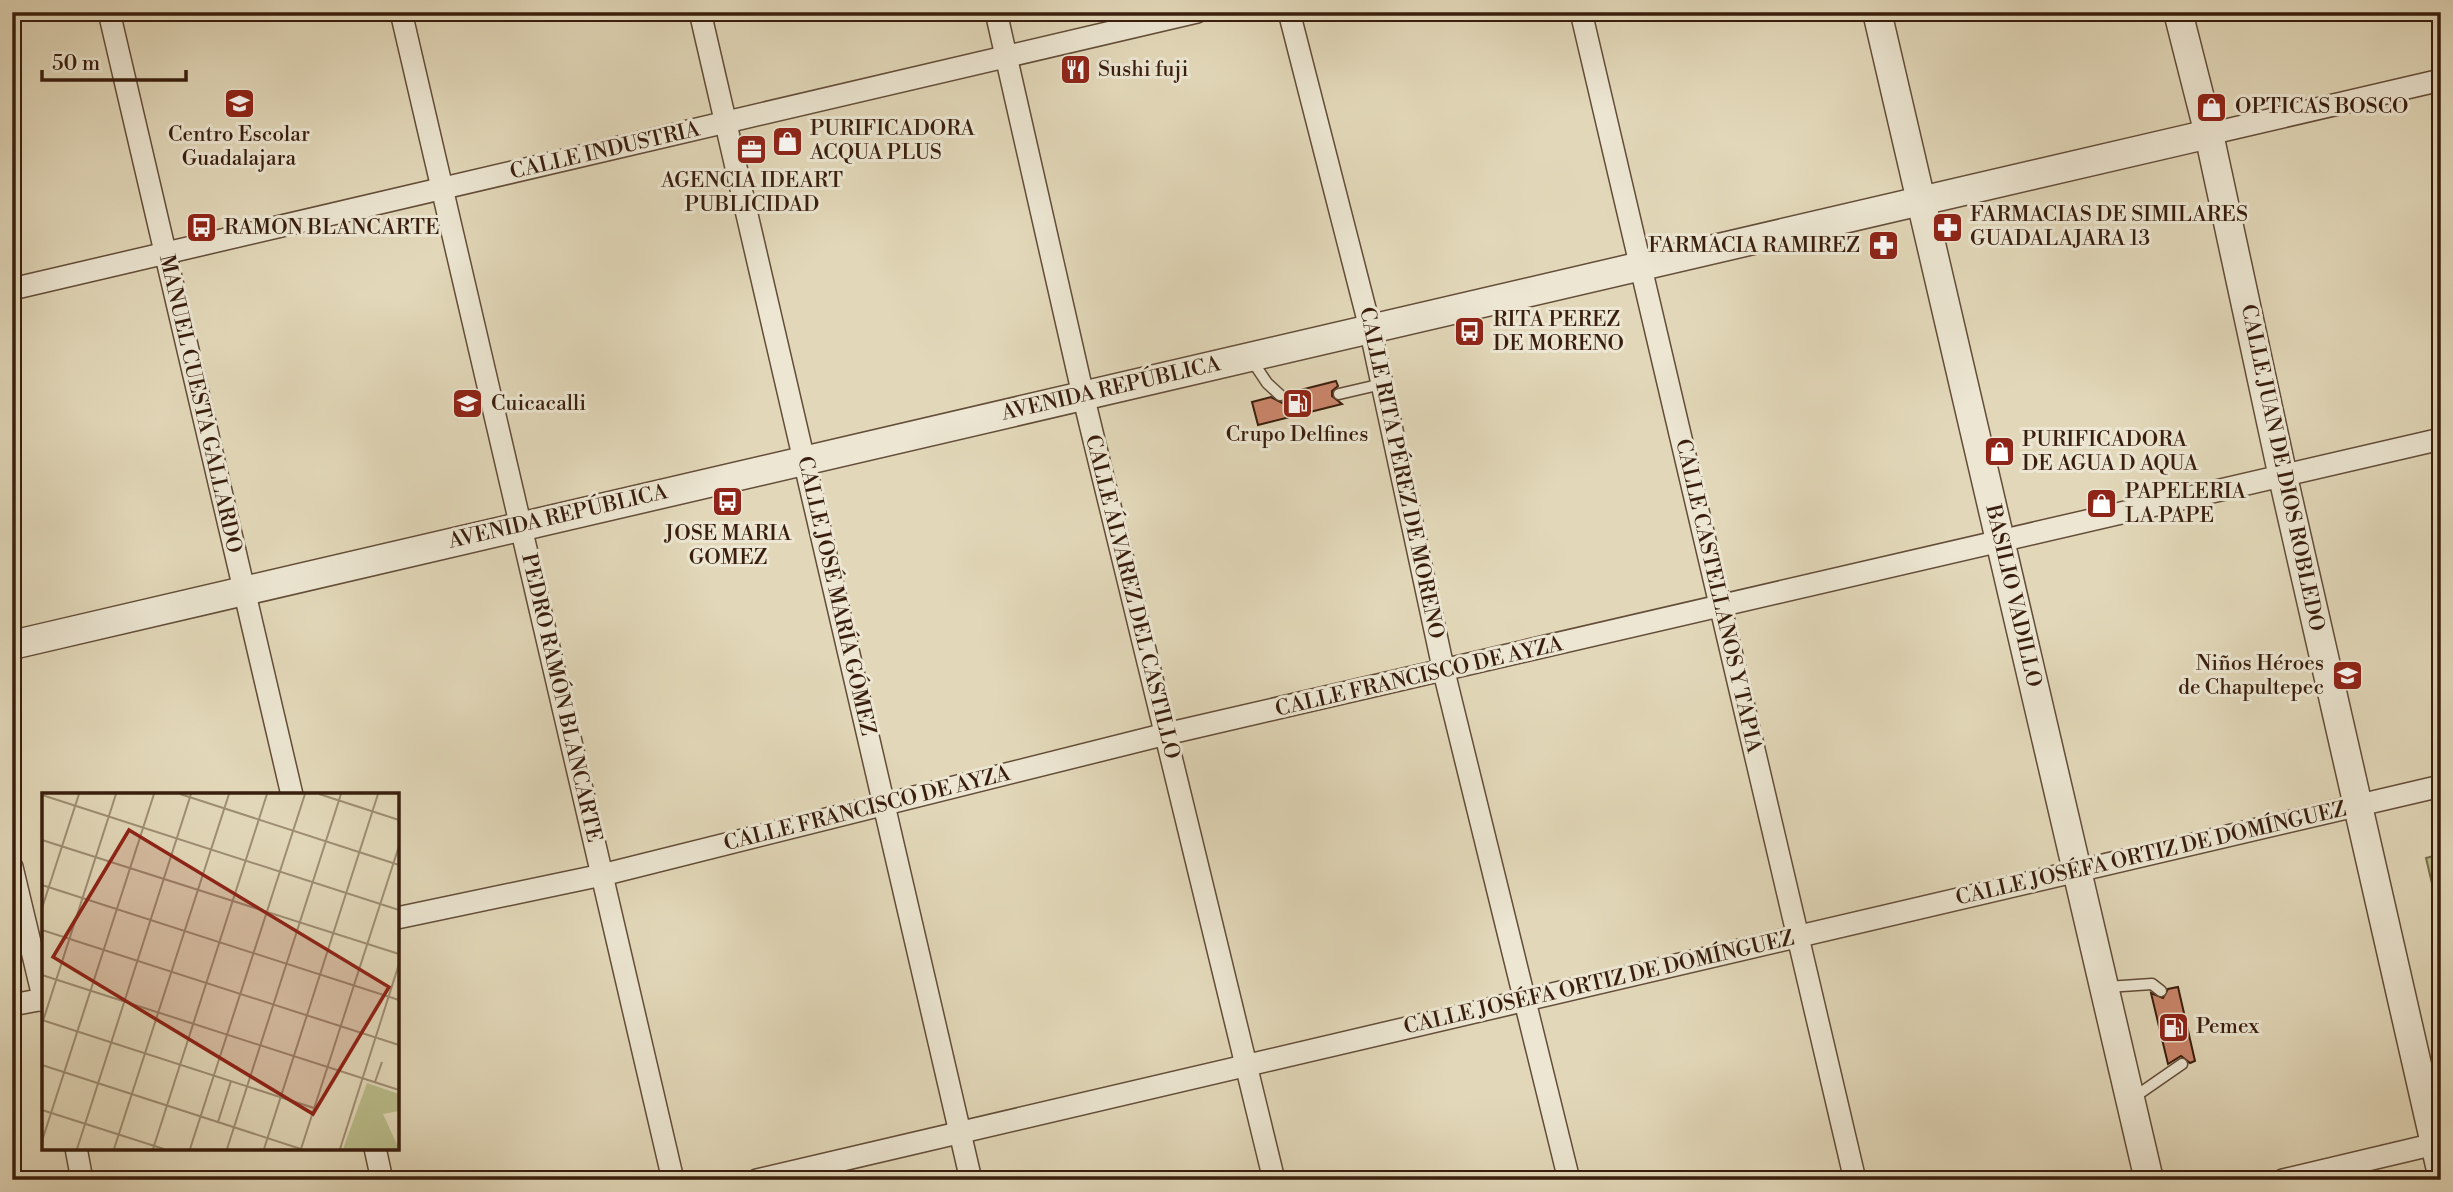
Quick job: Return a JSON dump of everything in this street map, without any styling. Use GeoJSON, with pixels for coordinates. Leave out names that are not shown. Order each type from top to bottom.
{"type":"FeatureCollection","features":[{"type":"Feature","properties":{"kind":"street","name":"MANUEL CUESTA GALLARDO"},"geometry":{"type":"LineString","coordinates":[[109,12],[292,793]]}},
{"type":"Feature","properties":{"kind":"street","name":"PEDRO RAMÓN BLANCARTE"},"geometry":{"type":"LineString","coordinates":[[401,12],[673,1180]]}},
{"type":"Feature","properties":{"kind":"street","name":"CALLE JOSÉ MARÍA GÓMEZ"},"geometry":{"type":"LineString","coordinates":[[700,12],[971,1180]]}},
{"type":"Feature","properties":{"kind":"street","name":"CALLE ÁLVAREZ DEL CASTILLO"},"geometry":{"type":"LineString","coordinates":[[996,12],[1083,395],[1274,1180]]}},
{"type":"Feature","properties":{"kind":"street","name":"CALLE INDUSTRIA"},"geometry":{"type":"LineString","coordinates":[[12,289],[1197,12]]}},
{"type":"Feature","properties":{"kind":"street","name":"CALLE RITA PÉREZ DE MORENO"},"geometry":{"type":"LineString","coordinates":[[1289,12],[1370,328],[1444,671],[1527,1000],[1569,1180]]}},
{"type":"Feature","properties":{"kind":"street","name":"CALLE CASTELLANOS Y TAPIA"},"geometry":{"type":"LineString","coordinates":[[1581,12],[1855,1180]]}},
{"type":"Feature","properties":{"kind":"street","name":"BASILIO VADILLO"},"geometry":{"type":"LineString","coordinates":[[1877,12],[2150,1180]]}},
{"type":"Feature","properties":{"kind":"street","name":"CALLE JUAN DE DIOS ROBLEDO"},"geometry":{"type":"LineString","coordinates":[[2178,12],[2209,134],[2283,477],[2438,1157]]}},
{"type":"Feature","properties":{"kind":"street"},"geometry":{"type":"LineString","coordinates":[[2209,134],[2441,80]]}},
{"type":"Feature","properties":{"kind":"street","name":"AVENIDA REPÚBLICA"},"geometry":{"type":"LineString","coordinates":[[12,645],[2209,134]]}},
{"type":"Feature","properties":{"kind":"street","name":"CALLE FRANCISCO DE AYZA"},"geometry":{"type":"LineString","coordinates":[[399,918],[602,875],[1166,734],[2441,439]]}},
{"type":"Feature","properties":{"kind":"street","name":"CALLE JOSÉFA ORTIZ DE DOMÍNGUEZ"},"geometry":{"type":"LineString","coordinates":[[757,1180],[2441,786]]}},
{"type":"Feature","properties":{"kind":"street"},"geometry":{"type":"LineString","coordinates":[[12,866],[42,991]]}},
{"type":"Feature","properties":{"kind":"street"},"geometry":{"type":"LineString","coordinates":[[12,1004],[42,999]]}},
{"type":"Feature","properties":{"kind":"street"},"geometry":{"type":"LineString","coordinates":[[76,1150],[82,1180]]}},
{"type":"Feature","properties":{"kind":"street"},"geometry":{"type":"LineString","coordinates":[[375,1150],[382,1180]]}},
{"type":"Feature","properties":{"kind":"street"},"geometry":{"type":"LineString","coordinates":[[2283,1180],[2438,1157]]}},
{"type":"Feature","properties":{"kind":"lane"},"geometry":{"type":"LineString","coordinates":[[1250,356],[1267,383],[1280,395]]}},
{"type":"Feature","properties":{"kind":"lane"},"geometry":{"type":"LineString","coordinates":[[1339,394],[1382,384]]}},
{"type":"Feature","properties":{"kind":"lane"},"geometry":{"type":"LineString","coordinates":[[2105,988],[2152,984],[2161,991]]}},
{"type":"Feature","properties":{"kind":"lane"},"geometry":{"type":"LineString","coordinates":[[2131,1099],[2182,1065]]}},
{"type":"Feature","properties":{"kind":"green space"},"geometry":{"type":"Polygon","coordinates":[[[2441,854],[2441,922],[2426,858],[2441,854]]]}},
{"type":"Feature","properties":{"kind":"building","name":"Crupo Delfines"},"geometry":{"type":"Polygon","coordinates":[[[1336,381],[1338,386],[1332,391],[1332,396],[1342,404],[1258,425],[1252,402],[1271,397],[1282,403],[1288,393],[1336,381]]]}},
{"type":"Feature","properties":{"kind":"building","name":"Pemex"},"geometry":{"type":"Polygon","coordinates":[[[2178,987],[2195,1061],[2190,1063],[2181,1056],[2168,1064],[2151,993],[2163,998],[2168,989],[2178,987]]]}},
{"type":"Feature","properties":{"kind":"place","name":"Sushi fuji"},"geometry":{"type":"Point","coordinates":[1075,70]}},
{"type":"Feature","properties":{"kind":"place","name":"Centro Escolar Guadalajara"},"geometry":{"type":"Point","coordinates":[239,103]}},
{"type":"Feature","properties":{"kind":"place","name":"OPTICAS BOSCO"},"geometry":{"type":"Point","coordinates":[2212,107]}},
{"type":"Feature","properties":{"kind":"place","name":"PURIFICADORA ACQUA PLUS"},"geometry":{"type":"Point","coordinates":[787,141]}},
{"type":"Feature","properties":{"kind":"place","name":"AGENCIA IDEART PUBLICIDAD"},"geometry":{"type":"Point","coordinates":[752,149]}},
{"type":"Feature","properties":{"kind":"place","name":"FARMACIAS DE SIMILARES GUADALAJARA 13"},"geometry":{"type":"Point","coordinates":[1947,227]}},
{"type":"Feature","properties":{"kind":"place","name":"RAMON BLANCARTE"},"geometry":{"type":"Point","coordinates":[201,228]}},
{"type":"Feature","properties":{"kind":"place","name":"FARMACIA RAMIREZ"},"geometry":{"type":"Point","coordinates":[1883,246]}},
{"type":"Feature","properties":{"kind":"place","name":"RITA PEREZ DE MORENO"},"geometry":{"type":"Point","coordinates":[1470,332]}},
{"type":"Feature","properties":{"kind":"place","name":"Crupo Delfines"},"geometry":{"type":"Point","coordinates":[1297,403]}},
{"type":"Feature","properties":{"kind":"place","name":"Cuicacalli"},"geometry":{"type":"Point","coordinates":[468,404]}},
{"type":"Feature","properties":{"kind":"place","name":"PURIFICADORA DE AGUA D AQUA"},"geometry":{"type":"Point","coordinates":[1999,452]}},
{"type":"Feature","properties":{"kind":"place","name":"JOSE MARIA GOMEZ"},"geometry":{"type":"Point","coordinates":[728,502]}},
{"type":"Feature","properties":{"kind":"place","name":"PAPELERIA LA PAPE"},"geometry":{"type":"Point","coordinates":[2102,504]}},
{"type":"Feature","properties":{"kind":"place","name":"Niños Héroes de Chapultepec"},"geometry":{"type":"Point","coordinates":[2347,676]}},
{"type":"Feature","properties":{"kind":"place","name":"Pemex"},"geometry":{"type":"Point","coordinates":[2173,1027]}}]}
